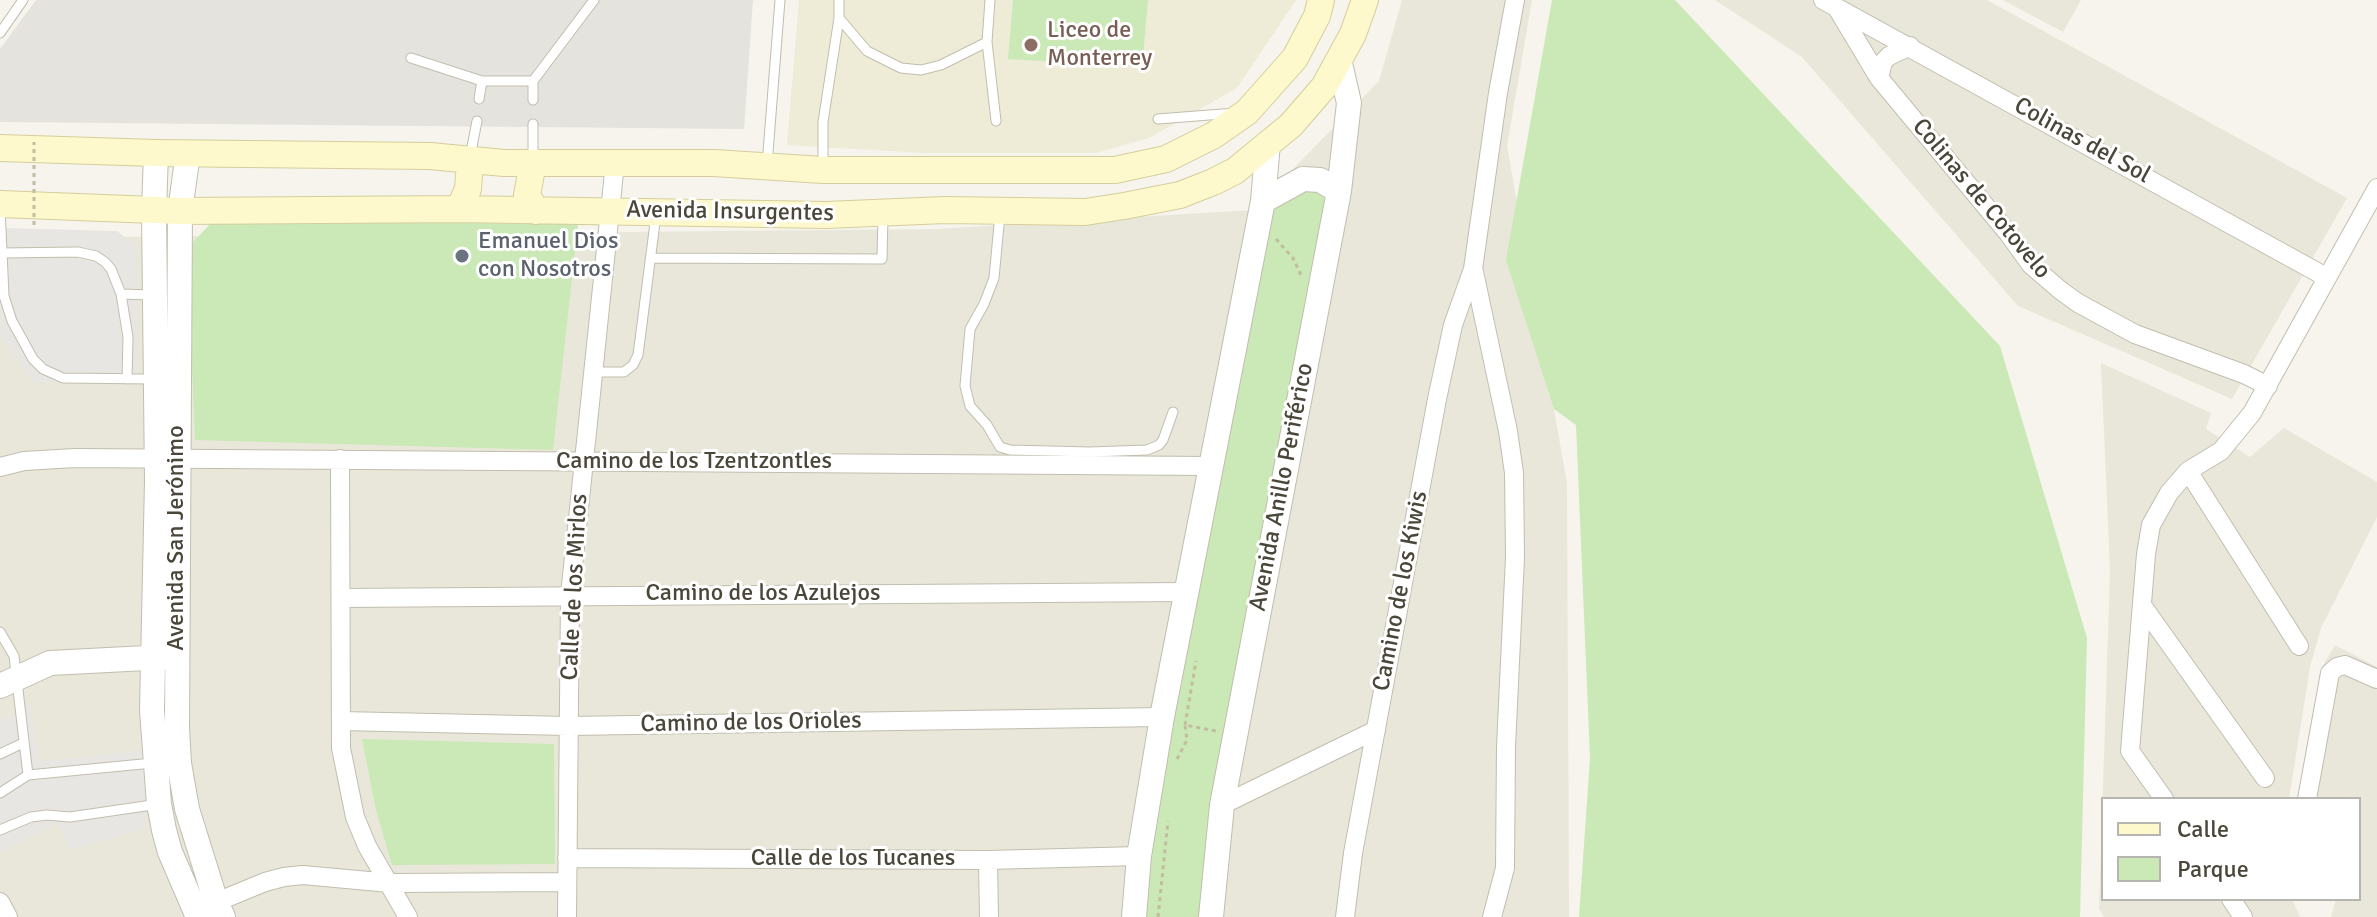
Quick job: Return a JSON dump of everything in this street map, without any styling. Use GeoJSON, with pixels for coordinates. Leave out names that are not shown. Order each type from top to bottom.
{"type":"FeatureCollection","features":[{"type":"Feature","properties":{"kind":"main road","name":"Avenida Insurgentes"},"geometry":{"type":"LineString","coordinates":[[0,148],[430,156],[533,163],[767,165],[823,170],[1115,170],[1166,159],[1214,135],[1247,112],[1295,58],[1317,16],[1321,0]]}},
{"type":"Feature","properties":{"kind":"main road","name":"Avenida Insurgentes"},"geometry":{"type":"LineString","coordinates":[[0,204],[154,211],[459,209],[826,215],[1000,210],[1085,212],[1180,195],[1235,171],[1308,107],[1324,87],[1353,34],[1365,0]]}},
{"type":"Feature","properties":{"kind":"main road"},"geometry":{"type":"LineString","coordinates":[[459,209],[468,189],[470,161]]}},
{"type":"Feature","properties":{"kind":"main road"},"geometry":{"type":"LineString","coordinates":[[533,163],[527,195],[536,211]]}},
{"type":"Feature","properties":{"kind":"street","name":"Camino de los Kiwis"},"geometry":{"type":"LineString","coordinates":[[1345,917],[1353,853],[1437,399],[1453,325],[1473,269],[1498,93],[1515,0]]}},
{"type":"Feature","properties":{"kind":"street","name":"Colinas del Sol"},"geometry":{"type":"LineString","coordinates":[[1830,4],[2326,277]]}},
{"type":"Feature","properties":{"kind":"street","name":"Colinas de Cotovelo"},"geometry":{"type":"LineString","coordinates":[[1830,4],[1879,78],[2031,265],[2078,303],[2135,334],[2244,374],[2268,386]]}},
{"type":"Feature","properties":{"kind":"street"},"geometry":{"type":"LineString","coordinates":[[1879,78],[1883,62],[1910,46]]}},
{"type":"Feature","properties":{"kind":"street","name":"Avenida Anillo Periférico"},"geometry":{"type":"LineString","coordinates":[[1211,917],[1222,805],[1339,191],[1349,103],[1339,59]]}},
{"type":"Feature","properties":{"kind":"street"},"geometry":{"type":"LineString","coordinates":[[1134,917],[1139,856],[1162,717],[1263,201],[1268,143]]}},
{"type":"Feature","properties":{"kind":"street","name":"Avenida San Jerónimo"},"geometry":{"type":"LineString","coordinates":[[156,153],[156,379],[167,459]]}},
{"type":"Feature","properties":{"kind":"street","name":"Avenida San Jerónimo"},"geometry":{"type":"LineString","coordinates":[[188,153],[180,211],[167,459],[164,658],[156,762],[159,804],[170,852],[208,912]]}},
{"type":"Feature","properties":{"kind":"street","name":"Calle de los Mirlos"},"geometry":{"type":"LineString","coordinates":[[567,917],[570,595],[615,163]]}},
{"type":"Feature","properties":{"kind":"street"},"geometry":{"type":"LineString","coordinates":[[1263,201],[1303,179],[1320,180],[1339,191]]}},
{"type":"Feature","properties":{"kind":"street"},"geometry":{"type":"LineString","coordinates":[[2163,797],[2130,751],[2151,525],[2169,493],[2188,471],[2221,451],[2237,433],[2268,386],[2377,188]]}},
{"type":"Feature","properties":{"kind":"street","name":"Camino de los Kiwis"},"geometry":{"type":"LineString","coordinates":[[1473,269],[1514,473],[1515,557],[1506,746],[1505,868],[1492,917]]}},
{"type":"Feature","properties":{"kind":"street","name":"Camino de los Tzentzontles"},"geometry":{"type":"LineString","coordinates":[[0,467],[36,460],[167,459],[1209,466]]}},
{"type":"Feature","properties":{"kind":"street"},"geometry":{"type":"LineString","coordinates":[[340,459],[341,748],[355,817],[367,846],[408,917]]}},
{"type":"Feature","properties":{"kind":"street"},"geometry":{"type":"LineString","coordinates":[[2188,471],[2299,646]]}},
{"type":"Feature","properties":{"kind":"street","name":"Camino de los Azulejos"},"geometry":{"type":"LineString","coordinates":[[341,598],[1185,592]]}},
{"type":"Feature","properties":{"kind":"street"},"geometry":{"type":"LineString","coordinates":[[2144,608],[2265,778]]}},
{"type":"Feature","properties":{"kind":"street"},"geometry":{"type":"LineString","coordinates":[[8,682],[50,663],[164,658]]}},
{"type":"Feature","properties":{"kind":"street","name":"Avenida San Jerónimo"},"geometry":{"type":"LineString","coordinates":[[164,658],[177,728],[183,790],[208,912]]}},
{"type":"Feature","properties":{"kind":"street"},"geometry":{"type":"LineString","coordinates":[[2307,797],[2330,673],[2345,665],[2377,679]]}},
{"type":"Feature","properties":{"kind":"street","name":"Camino de los Orioles"},"geometry":{"type":"LineString","coordinates":[[341,721],[568,726],[1162,717]]}},
{"type":"Feature","properties":{"kind":"street"},"geometry":{"type":"LineString","coordinates":[[1222,805],[1376,730]]}},
{"type":"Feature","properties":{"kind":"street","name":"Calle de los Tucanes"},"geometry":{"type":"LineString","coordinates":[[567,858],[988,860],[1139,856]]}},
{"type":"Feature","properties":{"kind":"street"},"geometry":{"type":"LineString","coordinates":[[988,860],[989,917]]}},
{"type":"Feature","properties":{"kind":"street"},"geometry":{"type":"LineString","coordinates":[[208,912],[284,877],[303,875],[390,883],[566,882]]}},
{"type":"Feature","properties":{"kind":"street"},"geometry":{"type":"LineString","coordinates":[[0,902],[8,917]]}},
{"type":"Feature","properties":{"kind":"lane"},"geometry":{"type":"LineString","coordinates":[[0,33],[23,0]]}},
{"type":"Feature","properties":{"kind":"lane"},"geometry":{"type":"LineString","coordinates":[[533,100],[533,81],[594,0]]}},
{"type":"Feature","properties":{"kind":"lane"},"geometry":{"type":"LineString","coordinates":[[767,165],[780,0]]}},
{"type":"Feature","properties":{"kind":"lane"},"geometry":{"type":"LineString","coordinates":[[823,170],[823,122],[839,0]]}},
{"type":"Feature","properties":{"kind":"lane"},"geometry":{"type":"LineString","coordinates":[[990,0],[987,42],[996,121]]}},
{"type":"Feature","properties":{"kind":"lane"},"geometry":{"type":"LineString","coordinates":[[839,18],[867,51],[901,68],[921,70],[941,65],[987,42]]}},
{"type":"Feature","properties":{"kind":"lane"},"geometry":{"type":"LineString","coordinates":[[411,58],[482,81],[533,81]]}},
{"type":"Feature","properties":{"kind":"lane"},"geometry":{"type":"LineString","coordinates":[[479,99],[482,81]]}},
{"type":"Feature","properties":{"kind":"lane"},"geometry":{"type":"LineString","coordinates":[[1158,119],[1247,112]]}},
{"type":"Feature","properties":{"kind":"lane"},"geometry":{"type":"LineString","coordinates":[[470,161],[477,121]]}},
{"type":"Feature","properties":{"kind":"lane"},"geometry":{"type":"LineString","coordinates":[[533,124],[533,163]]}},
{"type":"Feature","properties":{"kind":"lane"},"geometry":{"type":"LineString","coordinates":[[0,204],[4,296],[12,321],[33,359],[43,369],[63,378],[156,379]]}},
{"type":"Feature","properties":{"kind":"lane"},"geometry":{"type":"LineString","coordinates":[[1000,210],[994,278],[970,329],[965,386],[970,406],[987,425],[1000,447],[1010,450],[1090,452],[1147,450],[1163,440],[1173,412]]}},
{"type":"Feature","properties":{"kind":"lane"},"geometry":{"type":"LineString","coordinates":[[593,372],[624,372],[633,365],[638,355],[656,211]]}},
{"type":"Feature","properties":{"kind":"lane"},"geometry":{"type":"LineString","coordinates":[[651,258],[882,259],[883,213]]}},
{"type":"Feature","properties":{"kind":"lane"},"geometry":{"type":"LineString","coordinates":[[1,253],[78,252],[96,256],[111,269],[121,294],[128,337],[127,379]]}},
{"type":"Feature","properties":{"kind":"lane"},"geometry":{"type":"LineString","coordinates":[[121,294],[154,295]]}},
{"type":"Feature","properties":{"kind":"lane"},"geometry":{"type":"LineString","coordinates":[[128,337],[155,336]]}},
{"type":"Feature","properties":{"kind":"lane"},"geometry":{"type":"LineString","coordinates":[[0,632],[14,656],[8,682],[28,775]]}},
{"type":"Feature","properties":{"kind":"lane"},"geometry":{"type":"LineString","coordinates":[[0,754],[23,743]]}},
{"type":"Feature","properties":{"kind":"lane"},"geometry":{"type":"LineString","coordinates":[[0,793],[28,775],[156,762]]}},
{"type":"Feature","properties":{"kind":"lane"},"geometry":{"type":"LineString","coordinates":[[0,830],[31,817],[70,817],[159,804]]}},
{"type":"Feature","properties":{"kind":"path"},"geometry":{"type":"LineString","coordinates":[[34,142],[34,225]]}},
{"type":"Feature","properties":{"kind":"path"},"geometry":{"type":"LineString","coordinates":[[1173,767],[1187,740],[1185,725],[1235,734]]}},
{"type":"Feature","properties":{"kind":"path"},"geometry":{"type":"LineString","coordinates":[[1158,917],[1169,807]]}},
{"type":"Feature","properties":{"kind":"shaded area"},"geometry":{"type":"Polygon","coordinates":[[[36,0],[753,0],[744,129],[0,122],[0,49],[36,0]]]}},
{"type":"Feature","properties":{"kind":"shaded area","name":"Liceo de Monterrey"},"geometry":{"type":"Polygon","coordinates":[[[799,0],[1296,0],[1237,88],[1149,138],[1096,153],[925,153],[787,145],[799,0]]]}},
{"type":"Feature","properties":{"kind":"shaded area"},"geometry":{"type":"Polygon","coordinates":[[[1402,0],[1532,0],[1507,146],[1567,483],[1569,917],[0,917],[0,238],[937,229],[1253,210],[1379,81],[1402,0]]]}},
{"type":"Feature","properties":{"kind":"shaded area"},"geometry":{"type":"Polygon","coordinates":[[[1715,0],[1987,0],[2347,198],[2232,399],[2018,306],[1802,57],[1715,0]]]}},
{"type":"Feature","properties":{"kind":"shaded area"},"geometry":{"type":"Polygon","coordinates":[[[2003,0],[2081,0],[2063,32],[2003,0]]]}},
{"type":"Feature","properties":{"kind":"shaded area"},"geometry":{"type":"Polygon","coordinates":[[[3,228],[117,231],[135,245],[138,381],[34,382],[0,337],[0,232],[3,228]]]}},
{"type":"Feature","properties":{"kind":"shaded area"},"geometry":{"type":"Polygon","coordinates":[[[2101,363],[2211,413],[2206,429],[2250,457],[2284,428],[2377,482],[2377,517],[2321,628],[2310,667],[2289,797],[2103,797],[2110,571],[2101,363]]]}},
{"type":"Feature","properties":{"kind":"shaded area"},"geometry":{"type":"Polygon","coordinates":[[[2335,645],[2377,667],[2377,917],[2331,917],[2335,901],[2361,901],[2361,797],[2300,797],[2322,667],[2335,645]]]}},
{"type":"Feature","properties":{"kind":"shaded area"},"geometry":{"type":"Polygon","coordinates":[[[30,703],[40,762],[143,750],[146,828],[71,850],[57,823],[0,852],[0,721],[30,703]]]}},
{"type":"Feature","properties":{"kind":"shaded area"},"geometry":{"type":"Polygon","coordinates":[[[2101,848],[2101,901],[2293,901],[2300,917],[2104,917],[2099,909],[2101,848]]]}},
{"type":"Feature","properties":{"kind":"green space"},"geometry":{"type":"Polygon","coordinates":[[[1013,0],[1148,0],[1142,67],[1008,59],[1013,0]]]}},
{"type":"Feature","properties":{"kind":"green space"},"geometry":{"type":"Polygon","coordinates":[[[1552,0],[1675,0],[2000,346],[2087,638],[2080,917],[1579,917],[1590,758],[1576,425],[1554,409],[1506,260],[1552,0]]]}},
{"type":"Feature","properties":{"kind":"green space"},"geometry":{"type":"Polygon","coordinates":[[[1300,187],[1331,195],[1202,917],[1143,917],[1157,805],[1273,210],[1300,187]]]}},
{"type":"Feature","properties":{"kind":"green space"},"geometry":{"type":"Polygon","coordinates":[[[213,221],[578,224],[553,450],[195,440],[188,261],[193,242],[213,221]]]}},
{"type":"Feature","properties":{"kind":"green space"},"geometry":{"type":"Polygon","coordinates":[[[362,739],[554,744],[555,864],[392,865],[376,810],[362,739]]]}},
{"type":"Feature","properties":{"kind":"place","name":"Liceo de Monterrey"},"geometry":{"type":"Point","coordinates":[1031,45]}},
{"type":"Feature","properties":{"kind":"place","name":"Emanuel Dios con Nosotros"},"geometry":{"type":"Point","coordinates":[462,256]}}]}
